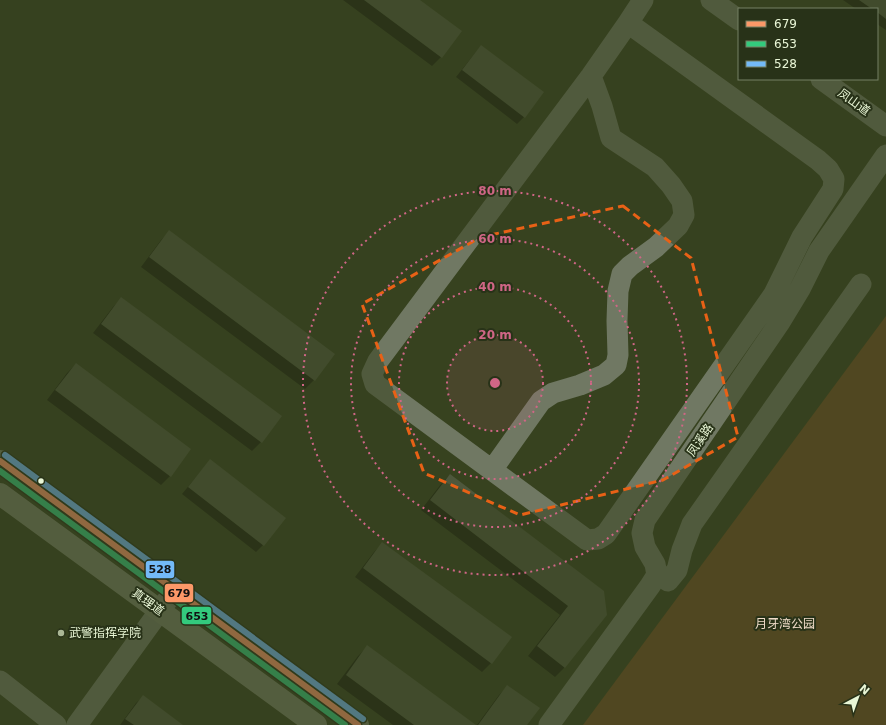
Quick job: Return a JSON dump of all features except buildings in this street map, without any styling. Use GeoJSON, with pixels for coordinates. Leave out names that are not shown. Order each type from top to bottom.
{"type":"FeatureCollection","features":[{"type":"Feature","properties":{"kind":"main road","name":"真理道"},"geometry":{"type":"LineString","coordinates":[[0,460],[174,591],[358,725]]}},
{"type":"Feature","properties":{"kind":"main road","name":"真理道"},"geometry":{"type":"LineString","coordinates":[[0,494],[316,725]]}},
{"type":"Feature","properties":{"kind":"street"},"geometry":{"type":"LineString","coordinates":[[628,23],[818,160],[828,170],[834,179],[833,189],[802,237],[774,294],[606,534],[598,540],[587,540],[375,384],[372,374],[378,360],[591,76],[643,0]]}},
{"type":"Feature","properties":{"kind":"street"},"geometry":{"type":"LineString","coordinates":[[711,0],[738,19]]}},
{"type":"Feature","properties":{"kind":"street"},"geometry":{"type":"LineString","coordinates":[[728,0],[739,8]]}},
{"type":"Feature","properties":{"kind":"street"},"geometry":{"type":"LineString","coordinates":[[492,470],[541,401],[553,393],[580,385],[604,375],[616,366],[618,355],[618,290],[622,274],[630,266],[656,247],[678,226],[684,215],[682,201],[671,185],[655,167],[611,138],[602,106],[591,76]]}},
{"type":"Feature","properties":{"kind":"street","name":"凤山道"},"geometry":{"type":"LineString","coordinates":[[822,80],[886,126]]}},
{"type":"Feature","properties":{"kind":"street","name":"凤山道"},"geometry":{"type":"LineString","coordinates":[[837,80],[886,116]]}},
{"type":"Feature","properties":{"kind":"street","name":"凤溪路"},"geometry":{"type":"LineString","coordinates":[[549,725],[657,575],[655,564],[645,548],[642,534],[645,520],[780,322],[800,289],[819,251],[886,155]]}},
{"type":"Feature","properties":{"kind":"street","name":"凤溪路"},"geometry":{"type":"LineString","coordinates":[[668,581],[669,568],[653,541],[651,531],[656,521],[664,507],[790,323],[825,261],[886,169]]}},
{"type":"Feature","properties":{"kind":"street"},"geometry":{"type":"LineString","coordinates":[[561,725],[677,570],[682,550],[692,524],[861,284]]}},
{"type":"Feature","properties":{"kind":"street"},"geometry":{"type":"LineString","coordinates":[[77,725],[174,591]]}},
{"type":"Feature","properties":{"kind":"street"},"geometry":{"type":"LineString","coordinates":[[0,681],[56,725]]}},
{"type":"Feature","properties":{"kind":"highlighted area"},"geometry":{"type":"Polygon","coordinates":[[[623,206],[691,258],[738,437],[663,480],[520,515],[424,473],[362,304],[481,237],[623,206]]]}},
{"type":"Feature","properties":{"kind":"green space","name":"月牙湾公园"},"geometry":{"type":"Polygon","coordinates":[[[886,316],[886,725],[583,725],[886,316]]]}},
{"type":"Feature","properties":{"kind":"transit line","name":"528"},"geometry":{"type":"LineString","coordinates":[[5,455],[363,719]]}},
{"type":"Feature","properties":{"kind":"transit line","name":"679"},"geometry":{"type":"LineString","coordinates":[[0,461],[358,725]]}},
{"type":"Feature","properties":{"kind":"transit line","name":"653"},"geometry":{"type":"LineString","coordinates":[[0,471],[345,725]]}},
{"type":"Feature","properties":{"kind":"place","name":"武警指挥学院"},"geometry":{"type":"Point","coordinates":[61,633]}}]}
